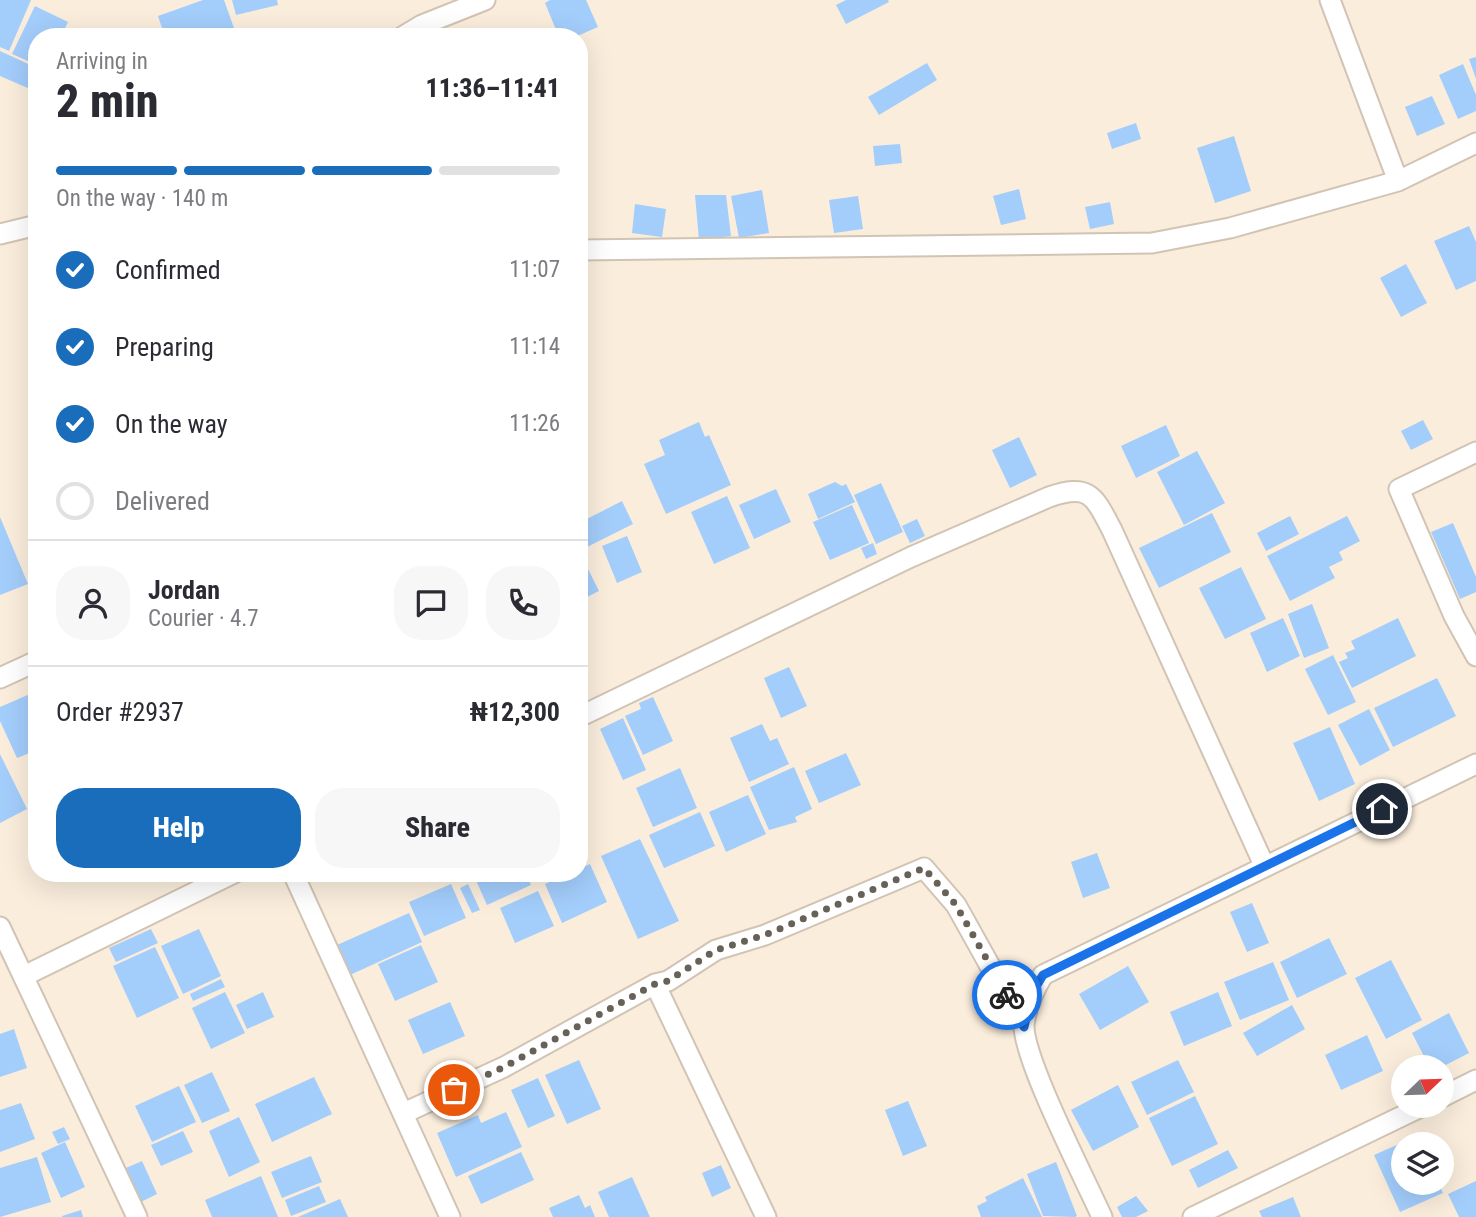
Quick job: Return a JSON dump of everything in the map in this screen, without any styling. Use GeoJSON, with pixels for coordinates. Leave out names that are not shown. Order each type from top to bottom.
{"type":"FeatureCollection","features":[{"type":"Feature","properties":{"kind":"street"},"geometry":{"type":"LineString","coordinates":[[417,28],[485,0]]}},
{"type":"Feature","properties":{"kind":"street"},"geometry":{"type":"LineString","coordinates":[[1330,0],[1398,181]]}},
{"type":"Feature","properties":{"kind":"street"},"geometry":{"type":"LineString","coordinates":[[588,250],[1152,243],[1230,229],[1398,181],[1476,143]]}},
{"type":"Feature","properties":{"kind":"street"},"geometry":{"type":"LineString","coordinates":[[0,234],[28,227]]}},
{"type":"Feature","properties":{"kind":"street"},"geometry":{"type":"LineString","coordinates":[[1476,452],[1399,489],[1454,616],[1476,656]]}},
{"type":"Feature","properties":{"kind":"street"},"geometry":{"type":"LineString","coordinates":[[588,712],[911,558],[1049,497],[1067,491],[1084,491],[1096,500],[1112,530],[1264,865]]}},
{"type":"Feature","properties":{"kind":"street"},"geometry":{"type":"LineString","coordinates":[[0,678],[28,665]]}},
{"type":"Feature","properties":{"kind":"street"},"geometry":{"type":"LineString","coordinates":[[1024,1027],[1031,995],[1043,975],[1476,764]]}},
{"type":"Feature","properties":{"kind":"street"},"geometry":{"type":"LineString","coordinates":[[404,1113],[504,1067],[655,984],[668,981],[716,950],[765,935],[924,868],[956,905],[1024,1027],[1032,1060],[1102,1217]]}},
{"type":"Feature","properties":{"kind":"street"},"geometry":{"type":"LineString","coordinates":[[24,976],[216,882]]}},
{"type":"Feature","properties":{"kind":"street"},"geometry":{"type":"LineString","coordinates":[[297,882],[450,1217]]}},
{"type":"Feature","properties":{"kind":"street"},"geometry":{"type":"LineString","coordinates":[[0,927],[137,1217]]}},
{"type":"Feature","properties":{"kind":"street"},"geometry":{"type":"LineString","coordinates":[[655,984],[766,1217]]}},
{"type":"Feature","properties":{"kind":"street"},"geometry":{"type":"LineString","coordinates":[[1454,1091],[1476,1080]]}},
{"type":"Feature","properties":{"kind":"street"},"geometry":{"type":"LineString","coordinates":[[1193,1217],[1398,1118]]}},
{"type":"Feature","properties":{"kind":"building"},"geometry":{"type":"Polygon","coordinates":[[[0,0],[31,0],[9,51],[0,47],[0,0]]]}},
{"type":"Feature","properties":{"kind":"building"},"geometry":{"type":"Polygon","coordinates":[[[203,0],[224,0],[234,28],[162,28],[158,16],[203,0]]]}},
{"type":"Feature","properties":{"kind":"building"},"geometry":{"type":"Polygon","coordinates":[[[232,0],[277,0],[278,5],[236,15],[232,0]]]}},
{"type":"Feature","properties":{"kind":"building"},"geometry":{"type":"Polygon","coordinates":[[[550,0],[586,0],[598,27],[588,31],[588,28],[555,28],[545,3],[550,0]]]}},
{"type":"Feature","properties":{"kind":"building"},"geometry":{"type":"Polygon","coordinates":[[[846,0],[889,2],[846,24],[836,5],[846,0]]]}},
{"type":"Feature","properties":{"kind":"building"},"geometry":{"type":"Polygon","coordinates":[[[35,6],[68,22],[65,28],[28,28],[28,61],[12,54],[35,6]]]}},
{"type":"Feature","properties":{"kind":"building"},"geometry":{"type":"Polygon","coordinates":[[[0,51],[28,64],[28,88],[0,76],[0,51]]]}},
{"type":"Feature","properties":{"kind":"building"},"geometry":{"type":"Polygon","coordinates":[[[1476,57],[1476,79],[1469,59],[1476,57]]]}},
{"type":"Feature","properties":{"kind":"building"},"geometry":{"type":"Polygon","coordinates":[[[927,63],[937,80],[879,115],[868,97],[927,63]]]}},
{"type":"Feature","properties":{"kind":"building"},"geometry":{"type":"Polygon","coordinates":[[[1463,64],[1476,95],[1476,111],[1458,119],[1439,75],[1463,64]]]}},
{"type":"Feature","properties":{"kind":"building"},"geometry":{"type":"Polygon","coordinates":[[[1432,96],[1445,124],[1417,136],[1405,107],[1432,96]]]}},
{"type":"Feature","properties":{"kind":"building"},"geometry":{"type":"Polygon","coordinates":[[[1136,123],[1141,139],[1112,149],[1107,133],[1136,123]]]}},
{"type":"Feature","properties":{"kind":"building"},"geometry":{"type":"Polygon","coordinates":[[[1234,136],[1251,191],[1215,203],[1197,148],[1234,136]]]}},
{"type":"Feature","properties":{"kind":"building"},"geometry":{"type":"Polygon","coordinates":[[[900,144],[902,163],[875,166],[873,146],[900,144]]]}},
{"type":"Feature","properties":{"kind":"building"},"geometry":{"type":"Polygon","coordinates":[[[1019,189],[1026,219],[1001,225],[993,196],[1019,189]]]}},
{"type":"Feature","properties":{"kind":"building"},"geometry":{"type":"Polygon","coordinates":[[[762,190],[769,233],[739,238],[731,196],[762,190]]]}},
{"type":"Feature","properties":{"kind":"building"},"geometry":{"type":"Polygon","coordinates":[[[695,195],[726,195],[731,236],[699,240],[695,195]]]}},
{"type":"Feature","properties":{"kind":"building"},"geometry":{"type":"Polygon","coordinates":[[[858,196],[863,229],[834,233],[829,200],[858,196]]]}},
{"type":"Feature","properties":{"kind":"building"},"geometry":{"type":"Polygon","coordinates":[[[1110,202],[1114,224],[1090,229],[1085,207],[1110,202]]]}},
{"type":"Feature","properties":{"kind":"building"},"geometry":{"type":"Polygon","coordinates":[[[635,204],[666,209],[662,237],[632,233],[635,204]]]}},
{"type":"Feature","properties":{"kind":"building"},"geometry":{"type":"Polygon","coordinates":[[[1469,226],[1476,242],[1476,281],[1456,290],[1434,241],[1469,226]]]}},
{"type":"Feature","properties":{"kind":"building"},"geometry":{"type":"Polygon","coordinates":[[[1406,264],[1427,303],[1401,317],[1380,278],[1406,264]]]}},
{"type":"Feature","properties":{"kind":"building"},"geometry":{"type":"Polygon","coordinates":[[[1423,420],[1433,439],[1411,450],[1401,431],[1423,420]]]}},
{"type":"Feature","properties":{"kind":"building"},"geometry":{"type":"Polygon","coordinates":[[[699,422],[705,437],[709,435],[731,485],[666,514],[644,464],[665,455],[659,440],[699,422]]]}},
{"type":"Feature","properties":{"kind":"building"},"geometry":{"type":"Polygon","coordinates":[[[1166,425],[1180,456],[1136,478],[1121,446],[1166,425]]]}},
{"type":"Feature","properties":{"kind":"building"},"geometry":{"type":"Polygon","coordinates":[[[1019,437],[1037,475],[1010,488],[992,450],[1019,437]]]}},
{"type":"Feature","properties":{"kind":"building"},"geometry":{"type":"Polygon","coordinates":[[[1197,451],[1225,503],[1184,525],[1157,472],[1197,451]]]}},
{"type":"Feature","properties":{"kind":"building"},"geometry":{"type":"Polygon","coordinates":[[[835,482],[842,486],[846,484],[855,502],[818,519],[808,494],[835,482]]]}},
{"type":"Feature","properties":{"kind":"building"},"geometry":{"type":"Polygon","coordinates":[[[881,483],[903,532],[876,544],[854,495],[881,483]]]}},
{"type":"Feature","properties":{"kind":"building"},"geometry":{"type":"Polygon","coordinates":[[[776,489],[791,522],[754,539],[739,505],[776,489]]]}},
{"type":"Feature","properties":{"kind":"building"},"geometry":{"type":"Polygon","coordinates":[[[727,496],[750,548],[714,564],[691,512],[727,496]]]}},
{"type":"Feature","properties":{"kind":"building"},"geometry":{"type":"Polygon","coordinates":[[[622,501],[633,524],[588,546],[588,518],[622,501]]]}},
{"type":"Feature","properties":{"kind":"building"},"geometry":{"type":"Polygon","coordinates":[[[852,505],[869,543],[830,560],[813,522],[852,505]]]}},
{"type":"Feature","properties":{"kind":"building"},"geometry":{"type":"Polygon","coordinates":[[[1212,513],[1231,552],[1159,588],[1139,548],[1212,513]]]}},
{"type":"Feature","properties":{"kind":"building"},"geometry":{"type":"Polygon","coordinates":[[[1290,516],[1299,534],[1266,551],[1257,533],[1290,516]]]}},
{"type":"Feature","properties":{"kind":"building"},"geometry":{"type":"Polygon","coordinates":[[[1347,516],[1360,541],[1339,552],[1343,560],[1329,567],[1335,578],[1290,601],[1267,556],[1347,516]]]}},
{"type":"Feature","properties":{"kind":"building"},"geometry":{"type":"Polygon","coordinates":[[[0,517],[28,584],[0,595],[0,517]]]}},
{"type":"Feature","properties":{"kind":"building"},"geometry":{"type":"Polygon","coordinates":[[[917,519],[925,536],[910,543],[902,526],[917,519]]]}},
{"type":"Feature","properties":{"kind":"building"},"geometry":{"type":"Polygon","coordinates":[[[1453,523],[1476,577],[1476,592],[1460,599],[1431,532],[1453,523]]]}},
{"type":"Feature","properties":{"kind":"building"},"geometry":{"type":"Polygon","coordinates":[[[627,536],[642,572],[617,583],[602,546],[627,536]]]}},
{"type":"Feature","properties":{"kind":"building"},"geometry":{"type":"Polygon","coordinates":[[[873,543],[877,554],[866,559],[861,548],[873,543]]]}},
{"type":"Feature","properties":{"kind":"building"},"geometry":{"type":"Polygon","coordinates":[[[1241,567],[1266,619],[1225,639],[1199,588],[1241,567]]]}},
{"type":"Feature","properties":{"kind":"building"},"geometry":{"type":"Polygon","coordinates":[[[588,569],[599,591],[588,596],[588,569]]]}},
{"type":"Feature","properties":{"kind":"building"},"geometry":{"type":"Polygon","coordinates":[[[1312,604],[1329,648],[1304,658],[1288,614],[1312,604]]]}},
{"type":"Feature","properties":{"kind":"building"},"geometry":{"type":"Polygon","coordinates":[[[1283,618],[1300,656],[1267,672],[1250,633],[1283,618]]]}},
{"type":"Feature","properties":{"kind":"building"},"geometry":{"type":"Polygon","coordinates":[[[1398,618],[1416,656],[1352,688],[1339,662],[1348,658],[1345,653],[1355,649],[1351,641],[1398,618]]]}},
{"type":"Feature","properties":{"kind":"building"},"geometry":{"type":"Polygon","coordinates":[[[1333,655],[1356,702],[1328,715],[1305,669],[1333,655]]]}},
{"type":"Feature","properties":{"kind":"building"},"geometry":{"type":"Polygon","coordinates":[[[789,667],[807,706],[781,718],[764,678],[789,667]]]}},
{"type":"Feature","properties":{"kind":"building"},"geometry":{"type":"Polygon","coordinates":[[[1437,678],[1456,716],[1393,747],[1374,708],[1437,678]]]}},
{"type":"Feature","properties":{"kind":"building"},"geometry":{"type":"Polygon","coordinates":[[[28,695],[28,754],[17,758],[0,721],[0,707],[28,695]]]}},
{"type":"Feature","properties":{"kind":"building"},"geometry":{"type":"Polygon","coordinates":[[[653,697],[673,741],[643,755],[625,716],[641,709],[639,703],[653,697]]]}},
{"type":"Feature","properties":{"kind":"building"},"geometry":{"type":"Polygon","coordinates":[[[1369,709],[1390,750],[1360,766],[1338,725],[1369,709]]]}},
{"type":"Feature","properties":{"kind":"building"},"geometry":{"type":"Polygon","coordinates":[[[623,718],[646,770],[623,780],[600,729],[623,718]]]}},
{"type":"Feature","properties":{"kind":"building"},"geometry":{"type":"Polygon","coordinates":[[[762,724],[770,741],[777,738],[789,764],[749,782],[730,738],[762,724]]]}},
{"type":"Feature","properties":{"kind":"building"},"geometry":{"type":"Polygon","coordinates":[[[1330,727],[1355,784],[1319,801],[1293,743],[1330,727]]]}},
{"type":"Feature","properties":{"kind":"building"},"geometry":{"type":"Polygon","coordinates":[[[846,753],[861,785],[819,803],[805,771],[846,753]]]}},
{"type":"Feature","properties":{"kind":"building"},"geometry":{"type":"Polygon","coordinates":[[[0,754],[27,809],[0,823],[0,754]]]}},
{"type":"Feature","properties":{"kind":"building"},"geometry":{"type":"Polygon","coordinates":[[[794,767],[812,809],[795,817],[797,822],[769,830],[750,787],[794,767]]]}},
{"type":"Feature","properties":{"kind":"building"},"geometry":{"type":"Polygon","coordinates":[[[680,768],[697,808],[653,827],[636,788],[680,768]]]}},
{"type":"Feature","properties":{"kind":"building"},"geometry":{"type":"Polygon","coordinates":[[[748,795],[766,834],[726,852],[709,812],[748,795]]]}},
{"type":"Feature","properties":{"kind":"building"},"geometry":{"type":"Polygon","coordinates":[[[700,812],[715,846],[664,868],[649,835],[700,812]]]}},
{"type":"Feature","properties":{"kind":"building"},"geometry":{"type":"Polygon","coordinates":[[[640,839],[679,921],[638,939],[601,856],[640,839]]]}},
{"type":"Feature","properties":{"kind":"building"},"geometry":{"type":"Polygon","coordinates":[[[1097,853],[1110,888],[1083,898],[1071,862],[1097,853]]]}},
{"type":"Feature","properties":{"kind":"building"},"geometry":{"type":"Polygon","coordinates":[[[590,864],[607,902],[562,923],[545,884],[588,882],[590,864]]]}},
{"type":"Feature","properties":{"kind":"building"},"geometry":{"type":"Polygon","coordinates":[[[477,882],[530,882],[531,885],[487,905],[477,882]]]}},
{"type":"Feature","properties":{"kind":"building"},"geometry":{"type":"Polygon","coordinates":[[[451,884],[466,918],[424,936],[409,902],[451,884]]]}},
{"type":"Feature","properties":{"kind":"building"},"geometry":{"type":"Polygon","coordinates":[[[468,884],[480,910],[472,913],[460,888],[468,884]]]}},
{"type":"Feature","properties":{"kind":"building"},"geometry":{"type":"Polygon","coordinates":[[[538,891],[554,926],[515,943],[500,908],[538,891]]]}},
{"type":"Feature","properties":{"kind":"building"},"geometry":{"type":"Polygon","coordinates":[[[1252,903],[1269,943],[1247,952],[1230,912],[1252,903]]]}},
{"type":"Feature","properties":{"kind":"building"},"geometry":{"type":"Polygon","coordinates":[[[409,913],[422,942],[350,975],[337,945],[409,913]]]}},
{"type":"Feature","properties":{"kind":"building"},"geometry":{"type":"Polygon","coordinates":[[[151,929],[158,943],[116,962],[109,948],[151,929]]]}},
{"type":"Feature","properties":{"kind":"building"},"geometry":{"type":"Polygon","coordinates":[[[199,929],[221,976],[183,994],[161,946],[199,929]]]}},
{"type":"Feature","properties":{"kind":"building"},"geometry":{"type":"Polygon","coordinates":[[[1329,938],[1347,974],[1297,998],[1280,962],[1329,938]]]}},
{"type":"Feature","properties":{"kind":"building"},"geometry":{"type":"Polygon","coordinates":[[[421,945],[438,982],[395,1001],[378,964],[421,945]]]}},
{"type":"Feature","properties":{"kind":"building"},"geometry":{"type":"Polygon","coordinates":[[[155,947],[179,998],[137,1018],[113,966],[155,947]]]}},
{"type":"Feature","properties":{"kind":"building"},"geometry":{"type":"Polygon","coordinates":[[[1391,960],[1422,1020],[1386,1039],[1355,978],[1391,960]]]}},
{"type":"Feature","properties":{"kind":"building"},"geometry":{"type":"Polygon","coordinates":[[[1273,962],[1289,1000],[1240,1020],[1224,982],[1273,962]]]}},
{"type":"Feature","properties":{"kind":"building"},"geometry":{"type":"Polygon","coordinates":[[[1128,966],[1149,1002],[1100,1030],[1079,994],[1128,966]]]}},
{"type":"Feature","properties":{"kind":"building"},"geometry":{"type":"Polygon","coordinates":[[[221,979],[225,987],[193,1001],[190,994],[221,979]]]}},
{"type":"Feature","properties":{"kind":"building"},"geometry":{"type":"Polygon","coordinates":[[[225,992],[245,1033],[211,1049],[192,1008],[225,992]]]}},
{"type":"Feature","properties":{"kind":"building"},"geometry":{"type":"Polygon","coordinates":[[[263,992],[274,1017],[247,1029],[236,1005],[263,992]]]}},
{"type":"Feature","properties":{"kind":"building"},"geometry":{"type":"Polygon","coordinates":[[[1218,992],[1232,1026],[1184,1046],[1170,1012],[1218,992]]]}},
{"type":"Feature","properties":{"kind":"building"},"geometry":{"type":"Polygon","coordinates":[[[450,1002],[465,1036],[423,1054],[408,1020],[450,1002]]]}},
{"type":"Feature","properties":{"kind":"building"},"geometry":{"type":"Polygon","coordinates":[[[1292,1005],[1305,1029],[1257,1056],[1243,1033],[1292,1005]]]}},
{"type":"Feature","properties":{"kind":"building"},"geometry":{"type":"Polygon","coordinates":[[[1449,1013],[1469,1053],[1454,1061],[1454,1055],[1423,1055],[1412,1033],[1449,1013]]]}},
{"type":"Feature","properties":{"kind":"building"},"geometry":{"type":"Polygon","coordinates":[[[14,1029],[27,1068],[0,1077],[0,1034],[14,1029]]]}},
{"type":"Feature","properties":{"kind":"building"},"geometry":{"type":"Polygon","coordinates":[[[1367,1035],[1383,1071],[1341,1090],[1325,1055],[1367,1035]]]}},
{"type":"Feature","properties":{"kind":"building"},"geometry":{"type":"Polygon","coordinates":[[[579,1060],[601,1109],[567,1124],[545,1075],[579,1060]]]}},
{"type":"Feature","properties":{"kind":"building"},"geometry":{"type":"Polygon","coordinates":[[[1178,1060],[1194,1092],[1147,1115],[1131,1082],[1178,1060]]]}},
{"type":"Feature","properties":{"kind":"building"},"geometry":{"type":"Polygon","coordinates":[[[212,1072],[230,1111],[202,1123],[184,1085],[212,1072]]]}},
{"type":"Feature","properties":{"kind":"building"},"geometry":{"type":"Polygon","coordinates":[[[314,1077],[332,1114],[272,1142],[255,1104],[314,1077]]]}},
{"type":"Feature","properties":{"kind":"building"},"geometry":{"type":"Polygon","coordinates":[[[538,1078],[555,1116],[528,1128],[511,1090],[538,1078]]]}},
{"type":"Feature","properties":{"kind":"building"},"geometry":{"type":"Polygon","coordinates":[[[1118,1085],[1139,1127],[1093,1151],[1071,1110],[1118,1085]]]}},
{"type":"Feature","properties":{"kind":"building"},"geometry":{"type":"Polygon","coordinates":[[[179,1086],[196,1122],[152,1142],[135,1106],[179,1086]]]}},
{"type":"Feature","properties":{"kind":"building"},"geometry":{"type":"Polygon","coordinates":[[[1195,1096],[1218,1144],[1172,1166],[1149,1118],[1195,1096]]]}},
{"type":"Feature","properties":{"kind":"building"},"geometry":{"type":"Polygon","coordinates":[[[908,1101],[927,1146],[903,1156],[885,1110],[908,1101]]]}},
{"type":"Feature","properties":{"kind":"building"},"geometry":{"type":"Polygon","coordinates":[[[21,1103],[35,1139],[0,1152],[0,1110],[21,1103]]]}},
{"type":"Feature","properties":{"kind":"building"},"geometry":{"type":"Polygon","coordinates":[[[506,1112],[522,1147],[456,1177],[437,1133],[478,1115],[481,1123],[506,1112]]]}},
{"type":"Feature","properties":{"kind":"building"},"geometry":{"type":"Polygon","coordinates":[[[239,1117],[260,1162],[229,1177],[209,1131],[239,1117]]]}},
{"type":"Feature","properties":{"kind":"building"},"geometry":{"type":"Polygon","coordinates":[[[64,1127],[70,1139],[58,1144],[52,1132],[64,1127]]]}},
{"type":"Feature","properties":{"kind":"building"},"geometry":{"type":"Polygon","coordinates":[[[183,1131],[193,1152],[161,1166],[151,1145],[183,1131]]]}},
{"type":"Feature","properties":{"kind":"building"},"geometry":{"type":"Polygon","coordinates":[[[65,1142],[85,1187],[61,1198],[41,1153],[65,1142]]]}},
{"type":"Feature","properties":{"kind":"building"},"geometry":{"type":"Polygon","coordinates":[[[1391,1147],[1391,1192],[1374,1155],[1391,1147]]]}},
{"type":"Feature","properties":{"kind":"building"},"geometry":{"type":"Polygon","coordinates":[[[1228,1150],[1238,1168],[1198,1188],[1189,1170],[1228,1150]]]}},
{"type":"Feature","properties":{"kind":"building"},"geometry":{"type":"Polygon","coordinates":[[[521,1152],[534,1180],[481,1204],[468,1176],[521,1152]]]}},
{"type":"Feature","properties":{"kind":"building"},"geometry":{"type":"Polygon","coordinates":[[[311,1156],[322,1182],[282,1198],[271,1172],[311,1156]]]}},
{"type":"Feature","properties":{"kind":"building"},"geometry":{"type":"Polygon","coordinates":[[[37,1157],[51,1202],[0,1217],[0,1168],[37,1157]]]}},
{"type":"Feature","properties":{"kind":"building"},"geometry":{"type":"Polygon","coordinates":[[[142,1161],[157,1194],[141,1202],[126,1168],[142,1161]]]}},
{"type":"Feature","properties":{"kind":"building"},"geometry":{"type":"Polygon","coordinates":[[[1056,1162],[1077,1216],[1075,1217],[1043,1216],[1027,1174],[1056,1162]]]}},
{"type":"Feature","properties":{"kind":"building"},"geometry":{"type":"Polygon","coordinates":[[[721,1165],[731,1188],[712,1197],[702,1173],[721,1165]]]}},
{"type":"Feature","properties":{"kind":"building"},"geometry":{"type":"Polygon","coordinates":[[[261,1176],[278,1217],[212,1217],[205,1200],[261,1176]]]}},
{"type":"Feature","properties":{"kind":"building"},"geometry":{"type":"Polygon","coordinates":[[[632,1177],[650,1217],[609,1217],[598,1192],[632,1177]]]}},
{"type":"Feature","properties":{"kind":"building"},"geometry":{"type":"Polygon","coordinates":[[[1023,1178],[1042,1217],[981,1217],[977,1206],[987,1201],[985,1197],[1023,1178]]]}},
{"type":"Feature","properties":{"kind":"building"},"geometry":{"type":"Polygon","coordinates":[[[1476,1181],[1476,1217],[1459,1217],[1448,1195],[1454,1195],[1454,1191],[1476,1181]]]}},
{"type":"Feature","properties":{"kind":"building"},"geometry":{"type":"Polygon","coordinates":[[[319,1186],[326,1202],[291,1216],[285,1200],[319,1186]]]}},
{"type":"Feature","properties":{"kind":"building"},"geometry":{"type":"Polygon","coordinates":[[[579,1195],[585,1208],[590,1205],[595,1217],[553,1217],[549,1208],[579,1195]]]}},
{"type":"Feature","properties":{"kind":"building"},"geometry":{"type":"Polygon","coordinates":[[[1392,1195],[1438,1195],[1400,1212],[1392,1195]]]}},
{"type":"Feature","properties":{"kind":"building"},"geometry":{"type":"Polygon","coordinates":[[[1136,1196],[1148,1211],[1136,1217],[1122,1217],[1117,1207],[1136,1196]]]}},
{"type":"Feature","properties":{"kind":"building"},"geometry":{"type":"Polygon","coordinates":[[[1293,1197],[1301,1217],[1262,1217],[1259,1211],[1293,1197]]]}},
{"type":"Feature","properties":{"kind":"building"},"geometry":{"type":"Polygon","coordinates":[[[340,1199],[348,1217],[298,1217],[340,1199]]]}},
{"type":"Feature","properties":{"kind":"building"},"geometry":{"type":"Polygon","coordinates":[[[81,1210],[83,1217],[62,1217],[62,1216],[81,1210]]]}},
{"type":"Feature","properties":{"kind":"way so far"},"geometry":{"type":"LineString","coordinates":[[454,1090],[504,1067],[655,984],[668,981],[716,950],[765,935],[924,868],[956,905],[1007,995]]}},
{"type":"Feature","properties":{"kind":"route"},"geometry":{"type":"LineString","coordinates":[[1007,995],[1024,1027],[1031,995],[1043,975],[1382,809]]}}]}
